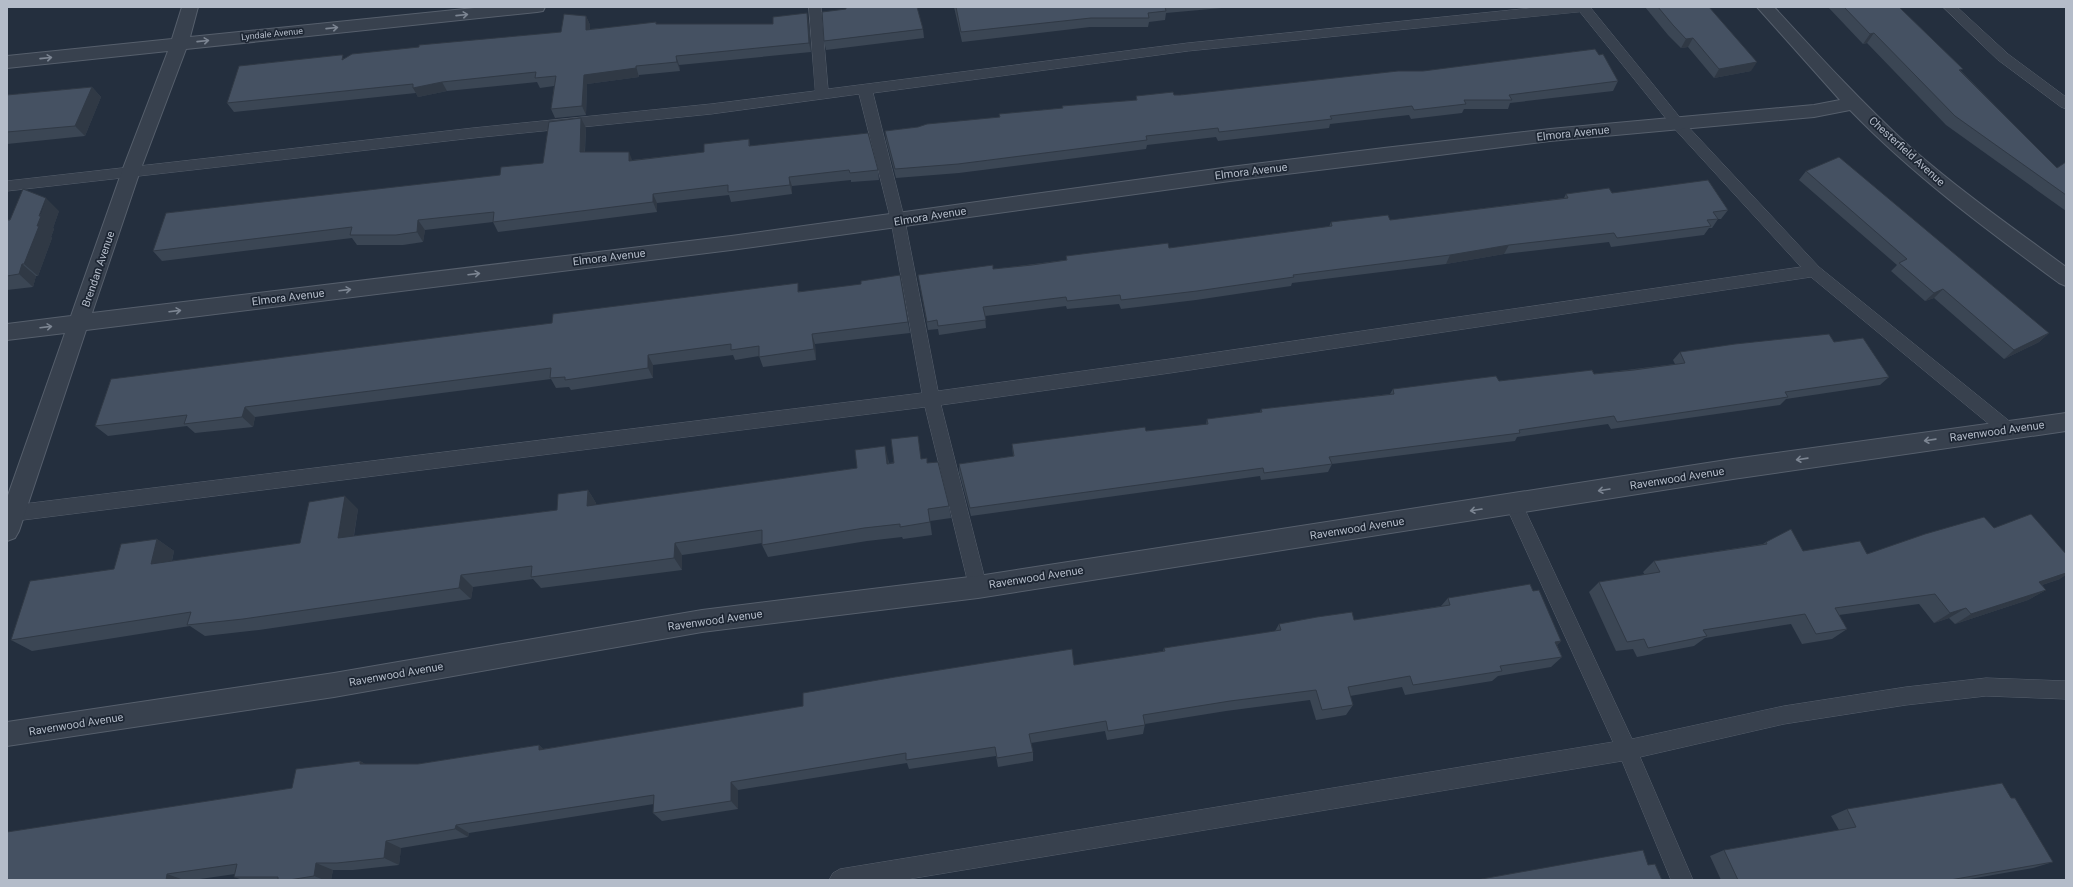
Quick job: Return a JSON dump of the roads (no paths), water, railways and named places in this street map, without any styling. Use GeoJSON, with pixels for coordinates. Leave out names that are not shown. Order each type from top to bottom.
{"type":"FeatureCollection","features":[{"type":"Feature","properties":{"kind":"street","name":"Brendan Avenue"},"geometry":{"type":"LineString","coordinates":[[9,520],[79,324],[131,171],[180,44],[190,7]]}},
{"type":"Feature","properties":{"kind":"street","name":"Lyndale Avenue"},"geometry":{"type":"LineString","coordinates":[[7,62],[537,7]]}},
{"type":"Feature","properties":{"kind":"street","name":"Chesterfield Avenue"},"geometry":{"type":"LineString","coordinates":[[1765,7],[1854,103],[1903,151],[1942,183],[2066,278]]}},
{"type":"Feature","properties":{"kind":"street","name":"Elmora Avenue"},"geometry":{"type":"LineString","coordinates":[[7,332],[898,221],[1238,173],[1542,136],[1814,111],[1854,103]]}},
{"type":"Feature","properties":{"kind":"street","name":"Ravenwood Avenue"},"geometry":{"type":"LineString","coordinates":[[7,734],[334,684],[702,621],[978,587],[1733,469],[2007,429],[2066,422]]}},
{"type":"Feature","properties":{"kind":"lane"},"geometry":{"type":"LineString","coordinates":[[815,7],[822,95]]}},
{"type":"Feature","properties":{"kind":"lane"},"geometry":{"type":"LineString","coordinates":[[7,186],[131,171],[711,109],[1188,47],[1583,7],[1677,123],[1814,270],[2007,429]]}},
{"type":"Feature","properties":{"kind":"lane"},"geometry":{"type":"LineString","coordinates":[[1949,7],[2003,57],[2066,104]]}},
{"type":"Feature","properties":{"kind":"lane"},"geometry":{"type":"LineString","coordinates":[[865,89],[898,221],[931,399],[978,587]]}},
{"type":"Feature","properties":{"kind":"lane"},"geometry":{"type":"LineString","coordinates":[[9,520],[931,399],[1170,366],[1814,270]]}},
{"type":"Feature","properties":{"kind":"lane"},"geometry":{"type":"LineString","coordinates":[[1514,504],[1627,750],[1682,880]]}},
{"type":"Feature","properties":{"kind":"lane"},"geometry":{"type":"LineString","coordinates":[[840,880],[1627,750],[1784,714],[1906,696],[1986,687],[2066,690]]}}]}
